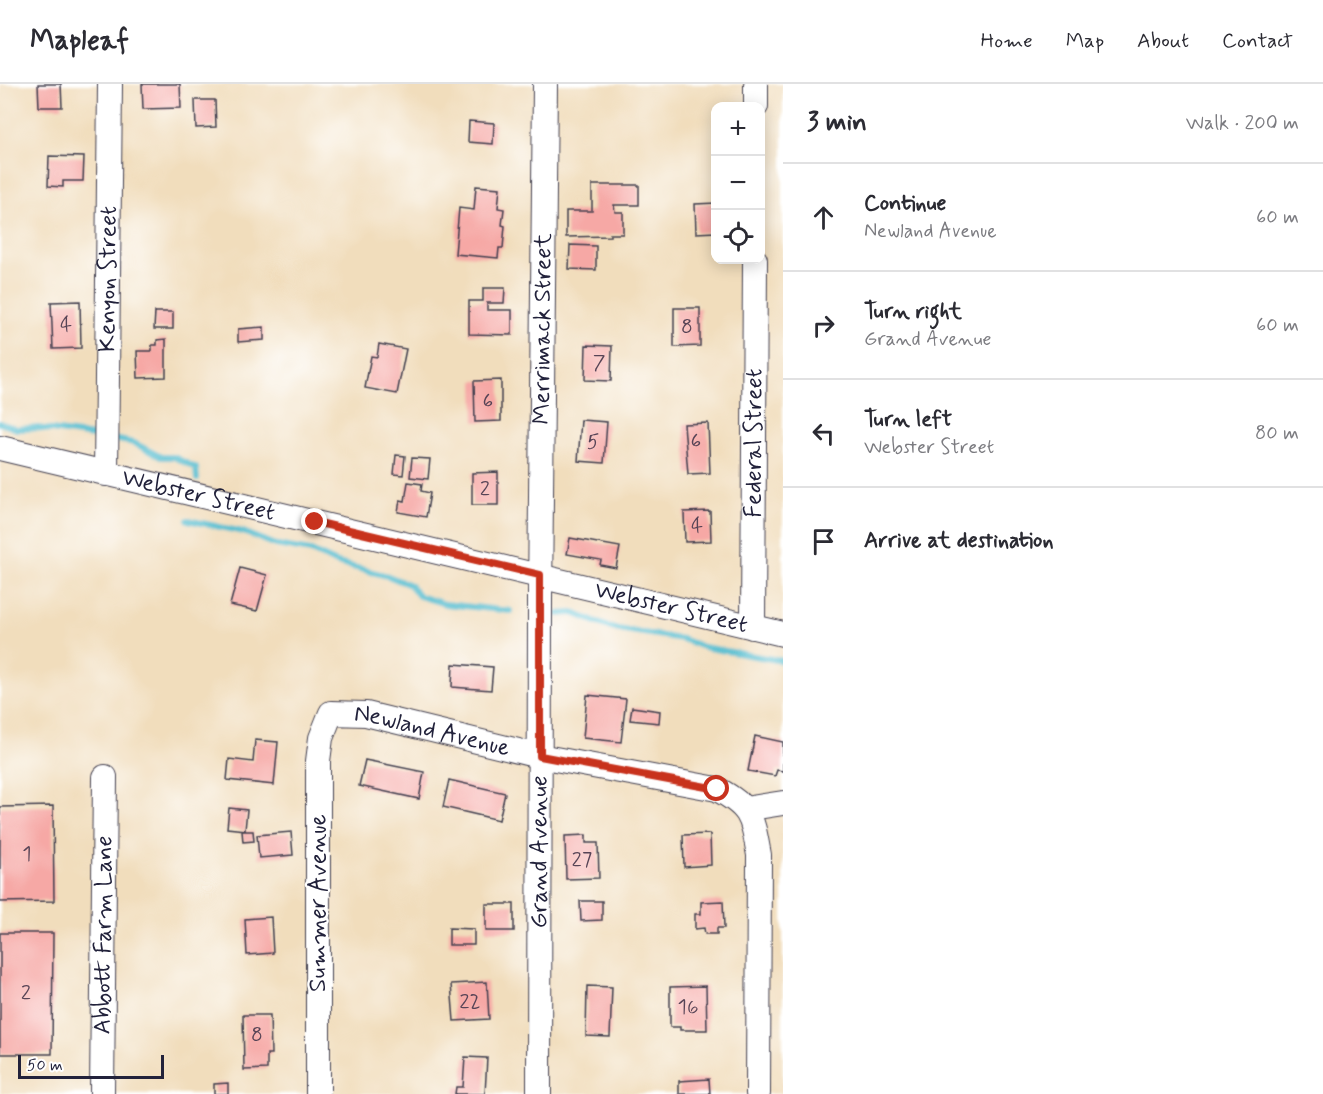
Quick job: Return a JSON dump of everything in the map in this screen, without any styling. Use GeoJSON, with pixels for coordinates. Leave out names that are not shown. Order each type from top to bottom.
{"type":"FeatureCollection","features":[{"type":"Feature","properties":{"kind":"street","name":"Kenyon Street"},"geometry":{"type":"LineString","coordinates":[[106,474],[110,84]]}},
{"type":"Feature","properties":{"kind":"street","name":"Merrimack Street"},"geometry":{"type":"LineString","coordinates":[[540,575],[545,84]]}},
{"type":"Feature","properties":{"kind":"street"},"geometry":{"type":"LineString","coordinates":[[756,84],[756,102]]}},
{"type":"Feature","properties":{"kind":"street","name":"Federal Street"},"geometry":{"type":"LineString","coordinates":[[753,627],[755,264]]}},
{"type":"Feature","properties":{"kind":"street","name":"Webster Street"},"geometry":{"type":"LineString","coordinates":[[0,448],[783,634]]}},
{"type":"Feature","properties":{"kind":"street","name":"Grand Avenue"},"geometry":{"type":"LineString","coordinates":[[539,1094],[540,575]]}},
{"type":"Feature","properties":{"kind":"street","name":"Newland Avenue"},"geometry":{"type":"LineString","coordinates":[[331,713],[366,714],[540,756],[717,789],[743,805]]}},
{"type":"Feature","properties":{"kind":"street","name":"Summer Avenue"},"geometry":{"type":"LineString","coordinates":[[318,1094],[318,761],[321,738],[331,713]]}},
{"type":"Feature","properties":{"kind":"street","name":"Abbott Farm Lane"},"geometry":{"type":"LineString","coordinates":[[102,1094],[105,777]]}},
{"type":"Feature","properties":{"kind":"street"},"geometry":{"type":"LineString","coordinates":[[758,1094],[759,855],[753,823],[743,805],[783,803]]}},
{"type":"Feature","properties":{"kind":"building"},"geometry":{"type":"Polygon","coordinates":[[[38,84],[61,84],[62,107],[39,107],[38,84]]]}},
{"type":"Feature","properties":{"kind":"building"},"geometry":{"type":"Polygon","coordinates":[[[142,84],[180,84],[181,108],[143,109],[142,84]]]}},
{"type":"Feature","properties":{"kind":"building"},"geometry":{"type":"Polygon","coordinates":[[[195,100],[215,100],[216,127],[196,128],[195,100]]]}},
{"type":"Feature","properties":{"kind":"building"},"geometry":{"type":"Polygon","coordinates":[[[469,121],[494,123],[493,144],[468,142],[469,121]]]}},
{"type":"Feature","properties":{"kind":"building"},"geometry":{"type":"Polygon","coordinates":[[[49,156],[84,157],[83,181],[63,181],[63,187],[48,186],[49,156]]]}},
{"type":"Feature","properties":{"kind":"building"},"geometry":{"type":"Polygon","coordinates":[[[592,185],[639,185],[639,205],[614,205],[615,212],[623,212],[623,234],[566,237],[566,211],[592,211],[592,185]]]}},
{"type":"Feature","properties":{"kind":"building"},"geometry":{"type":"Polygon","coordinates":[[[476,186],[500,188],[498,208],[504,209],[502,225],[505,226],[503,248],[499,248],[498,258],[455,254],[459,208],[474,210],[476,186]]]}},
{"type":"Feature","properties":{"kind":"building"},"geometry":{"type":"Polygon","coordinates":[[[711,203],[711,232],[696,233],[695,204],[711,203]]]}},
{"type":"Feature","properties":{"kind":"building"},"geometry":{"type":"Polygon","coordinates":[[[570,245],[596,246],[596,270],[569,269],[570,245]]]}},
{"type":"Feature","properties":{"kind":"building"},"geometry":{"type":"Polygon","coordinates":[[[483,288],[505,288],[504,303],[487,303],[487,310],[512,310],[512,335],[469,334],[469,301],[483,301],[483,288]]]}},
{"type":"Feature","properties":{"kind":"building"},"geometry":{"type":"Polygon","coordinates":[[[80,301],[81,348],[53,349],[51,302],[80,301]]]}},
{"type":"Feature","properties":{"kind":"building"},"geometry":{"type":"Polygon","coordinates":[[[674,308],[700,308],[700,346],[674,347],[674,308]]]}},
{"type":"Feature","properties":{"kind":"building"},"geometry":{"type":"Polygon","coordinates":[[[155,312],[173,312],[173,329],[154,329],[155,312]]]}},
{"type":"Feature","properties":{"kind":"building"},"geometry":{"type":"Polygon","coordinates":[[[264,327],[264,340],[238,342],[238,329],[264,327]]]}},
{"type":"Feature","properties":{"kind":"building"},"geometry":{"type":"Polygon","coordinates":[[[166,339],[166,377],[138,378],[137,351],[152,351],[152,345],[157,345],[157,340],[166,339]]]}},
{"type":"Feature","properties":{"kind":"building"},"geometry":{"type":"Polygon","coordinates":[[[379,344],[406,349],[397,394],[365,388],[371,356],[377,357],[379,344]]]}},
{"type":"Feature","properties":{"kind":"building"},"geometry":{"type":"Polygon","coordinates":[[[586,345],[612,346],[611,381],[585,380],[586,345]]]}},
{"type":"Feature","properties":{"kind":"building"},"geometry":{"type":"Polygon","coordinates":[[[501,380],[501,421],[475,422],[474,381],[501,380]]]}},
{"type":"Feature","properties":{"kind":"building"},"geometry":{"type":"Polygon","coordinates":[[[581,420],[607,422],[604,463],[578,461],[581,420]]]}},
{"type":"Feature","properties":{"kind":"building"},"geometry":{"type":"Polygon","coordinates":[[[708,423],[710,473],[688,474],[684,424],[708,423]]]}},
{"type":"Feature","properties":{"kind":"building"},"geometry":{"type":"Polygon","coordinates":[[[396,455],[405,456],[403,475],[394,474],[396,455]]]}},
{"type":"Feature","properties":{"kind":"building"},"geometry":{"type":"Polygon","coordinates":[[[412,458],[430,459],[428,479],[410,477],[412,458]]]}},
{"type":"Feature","properties":{"kind":"building"},"geometry":{"type":"Polygon","coordinates":[[[498,472],[498,505],[472,505],[472,473],[498,472]]]}},
{"type":"Feature","properties":{"kind":"building"},"geometry":{"type":"Polygon","coordinates":[[[408,482],[422,484],[421,491],[430,493],[426,517],[398,512],[400,500],[405,501],[408,482]]]}},
{"type":"Feature","properties":{"kind":"building"},"geometry":{"type":"Polygon","coordinates":[[[710,511],[711,541],[685,542],[684,512],[710,511]]]}},
{"type":"Feature","properties":{"kind":"building"},"geometry":{"type":"Polygon","coordinates":[[[570,538],[620,547],[616,568],[600,565],[601,560],[567,554],[570,538]]]}},
{"type":"Feature","properties":{"kind":"building"},"geometry":{"type":"Polygon","coordinates":[[[240,568],[267,575],[257,611],[230,605],[240,568]]]}},
{"type":"Feature","properties":{"kind":"building"},"geometry":{"type":"Polygon","coordinates":[[[453,664],[493,667],[491,690],[452,687],[453,664]]]}},
{"type":"Feature","properties":{"kind":"building"},"geometry":{"type":"Polygon","coordinates":[[[587,695],[626,699],[621,742],[583,738],[587,695]]]}},
{"type":"Feature","properties":{"kind":"building"},"geometry":{"type":"Polygon","coordinates":[[[632,707],[660,711],[659,723],[630,720],[632,707]]]}},
{"type":"Feature","properties":{"kind":"building"},"geometry":{"type":"Polygon","coordinates":[[[755,736],[783,742],[783,771],[777,770],[775,776],[748,771],[755,736]]]}},
{"type":"Feature","properties":{"kind":"building"},"geometry":{"type":"Polygon","coordinates":[[[255,740],[278,742],[274,785],[227,780],[229,759],[253,762],[255,740]]]}},
{"type":"Feature","properties":{"kind":"building"},"geometry":{"type":"Polygon","coordinates":[[[365,760],[424,772],[419,799],[359,786],[365,760]]]}},
{"type":"Feature","properties":{"kind":"building"},"geometry":{"type":"Polygon","coordinates":[[[449,780],[505,793],[499,820],[443,807],[449,780]]]}},
{"type":"Feature","properties":{"kind":"building"},"geometry":{"type":"Polygon","coordinates":[[[53,806],[54,901],[0,902],[0,807],[53,806]]]}},
{"type":"Feature","properties":{"kind":"building"},"geometry":{"type":"Polygon","coordinates":[[[229,808],[247,810],[245,830],[227,828],[229,808]]]}},
{"type":"Feature","properties":{"kind":"building"},"geometry":{"type":"Polygon","coordinates":[[[242,831],[253,831],[254,841],[243,842],[242,831]]]}},
{"type":"Feature","properties":{"kind":"building"},"geometry":{"type":"Polygon","coordinates":[[[291,832],[293,855],[259,858],[257,835],[291,832]]]}},
{"type":"Feature","properties":{"kind":"building"},"geometry":{"type":"Polygon","coordinates":[[[710,834],[711,865],[684,867],[683,835],[710,834]]]}},
{"type":"Feature","properties":{"kind":"building"},"geometry":{"type":"Polygon","coordinates":[[[586,835],[586,843],[598,843],[599,878],[566,879],[565,836],[586,835]]]}},
{"type":"Feature","properties":{"kind":"building"},"geometry":{"type":"Polygon","coordinates":[[[580,901],[602,901],[602,920],[581,921],[580,901]]]}},
{"type":"Feature","properties":{"kind":"building"},"geometry":{"type":"Polygon","coordinates":[[[723,901],[724,928],[717,928],[717,934],[705,934],[704,928],[695,929],[695,914],[701,914],[701,902],[723,901]]]}},
{"type":"Feature","properties":{"kind":"building"},"geometry":{"type":"Polygon","coordinates":[[[486,904],[514,904],[514,931],[486,931],[486,904]]]}},
{"type":"Feature","properties":{"kind":"building"},"geometry":{"type":"Polygon","coordinates":[[[271,917],[273,953],[247,955],[245,919],[271,917]]]}},
{"type":"Feature","properties":{"kind":"building"},"geometry":{"type":"Polygon","coordinates":[[[449,928],[474,929],[474,945],[449,945],[449,928]]]}},
{"type":"Feature","properties":{"kind":"building"},"geometry":{"type":"Polygon","coordinates":[[[0,933],[53,933],[52,1054],[0,1054],[0,933]]]}},
{"type":"Feature","properties":{"kind":"building"},"geometry":{"type":"Polygon","coordinates":[[[487,982],[489,1019],[454,1021],[451,984],[487,982]]]}},
{"type":"Feature","properties":{"kind":"building"},"geometry":{"type":"Polygon","coordinates":[[[587,986],[612,987],[610,1037],[586,1036],[587,986]]]}},
{"type":"Feature","properties":{"kind":"building"},"geometry":{"type":"Polygon","coordinates":[[[706,986],[707,1030],[680,1030],[680,1027],[670,1027],[670,987],[706,986]]]}},
{"type":"Feature","properties":{"kind":"building"},"geometry":{"type":"Polygon","coordinates":[[[243,1015],[270,1015],[271,1054],[267,1054],[267,1069],[244,1070],[243,1015]]]}},
{"type":"Feature","properties":{"kind":"building"},"geometry":{"type":"Polygon","coordinates":[[[465,1057],[487,1058],[485,1094],[455,1094],[456,1087],[463,1087],[465,1057]]]}},
{"type":"Feature","properties":{"kind":"building"},"geometry":{"type":"Polygon","coordinates":[[[709,1079],[710,1094],[679,1094],[679,1081],[709,1079]]]}},
{"type":"Feature","properties":{"kind":"building"},"geometry":{"type":"Polygon","coordinates":[[[228,1083],[228,1094],[214,1094],[214,1084],[228,1083]]]}},
{"type":"Feature","properties":{"kind":"waterway"},"geometry":{"type":"LineString","coordinates":[[0,423],[17,429],[37,428],[100,437]]}},
{"type":"Feature","properties":{"kind":"waterway"},"geometry":{"type":"LineString","coordinates":[[113,439],[134,443],[161,457],[174,457],[196,468],[197,479]]}},
{"type":"Feature","properties":{"kind":"waterway"},"geometry":{"type":"LineString","coordinates":[[188,520],[243,532],[276,545],[311,551],[337,563],[388,576],[410,585],[419,596],[445,604],[510,611]]}},
{"type":"Feature","properties":{"kind":"waterway"},"geometry":{"type":"LineString","coordinates":[[558,614],[573,613],[611,628],[682,639],[703,647],[783,661]]}},
{"type":"Feature","properties":{"kind":"route"},"geometry":{"type":"LineString","coordinates":[[315,522],[540,575],[540,756],[717,789]]}}]}
